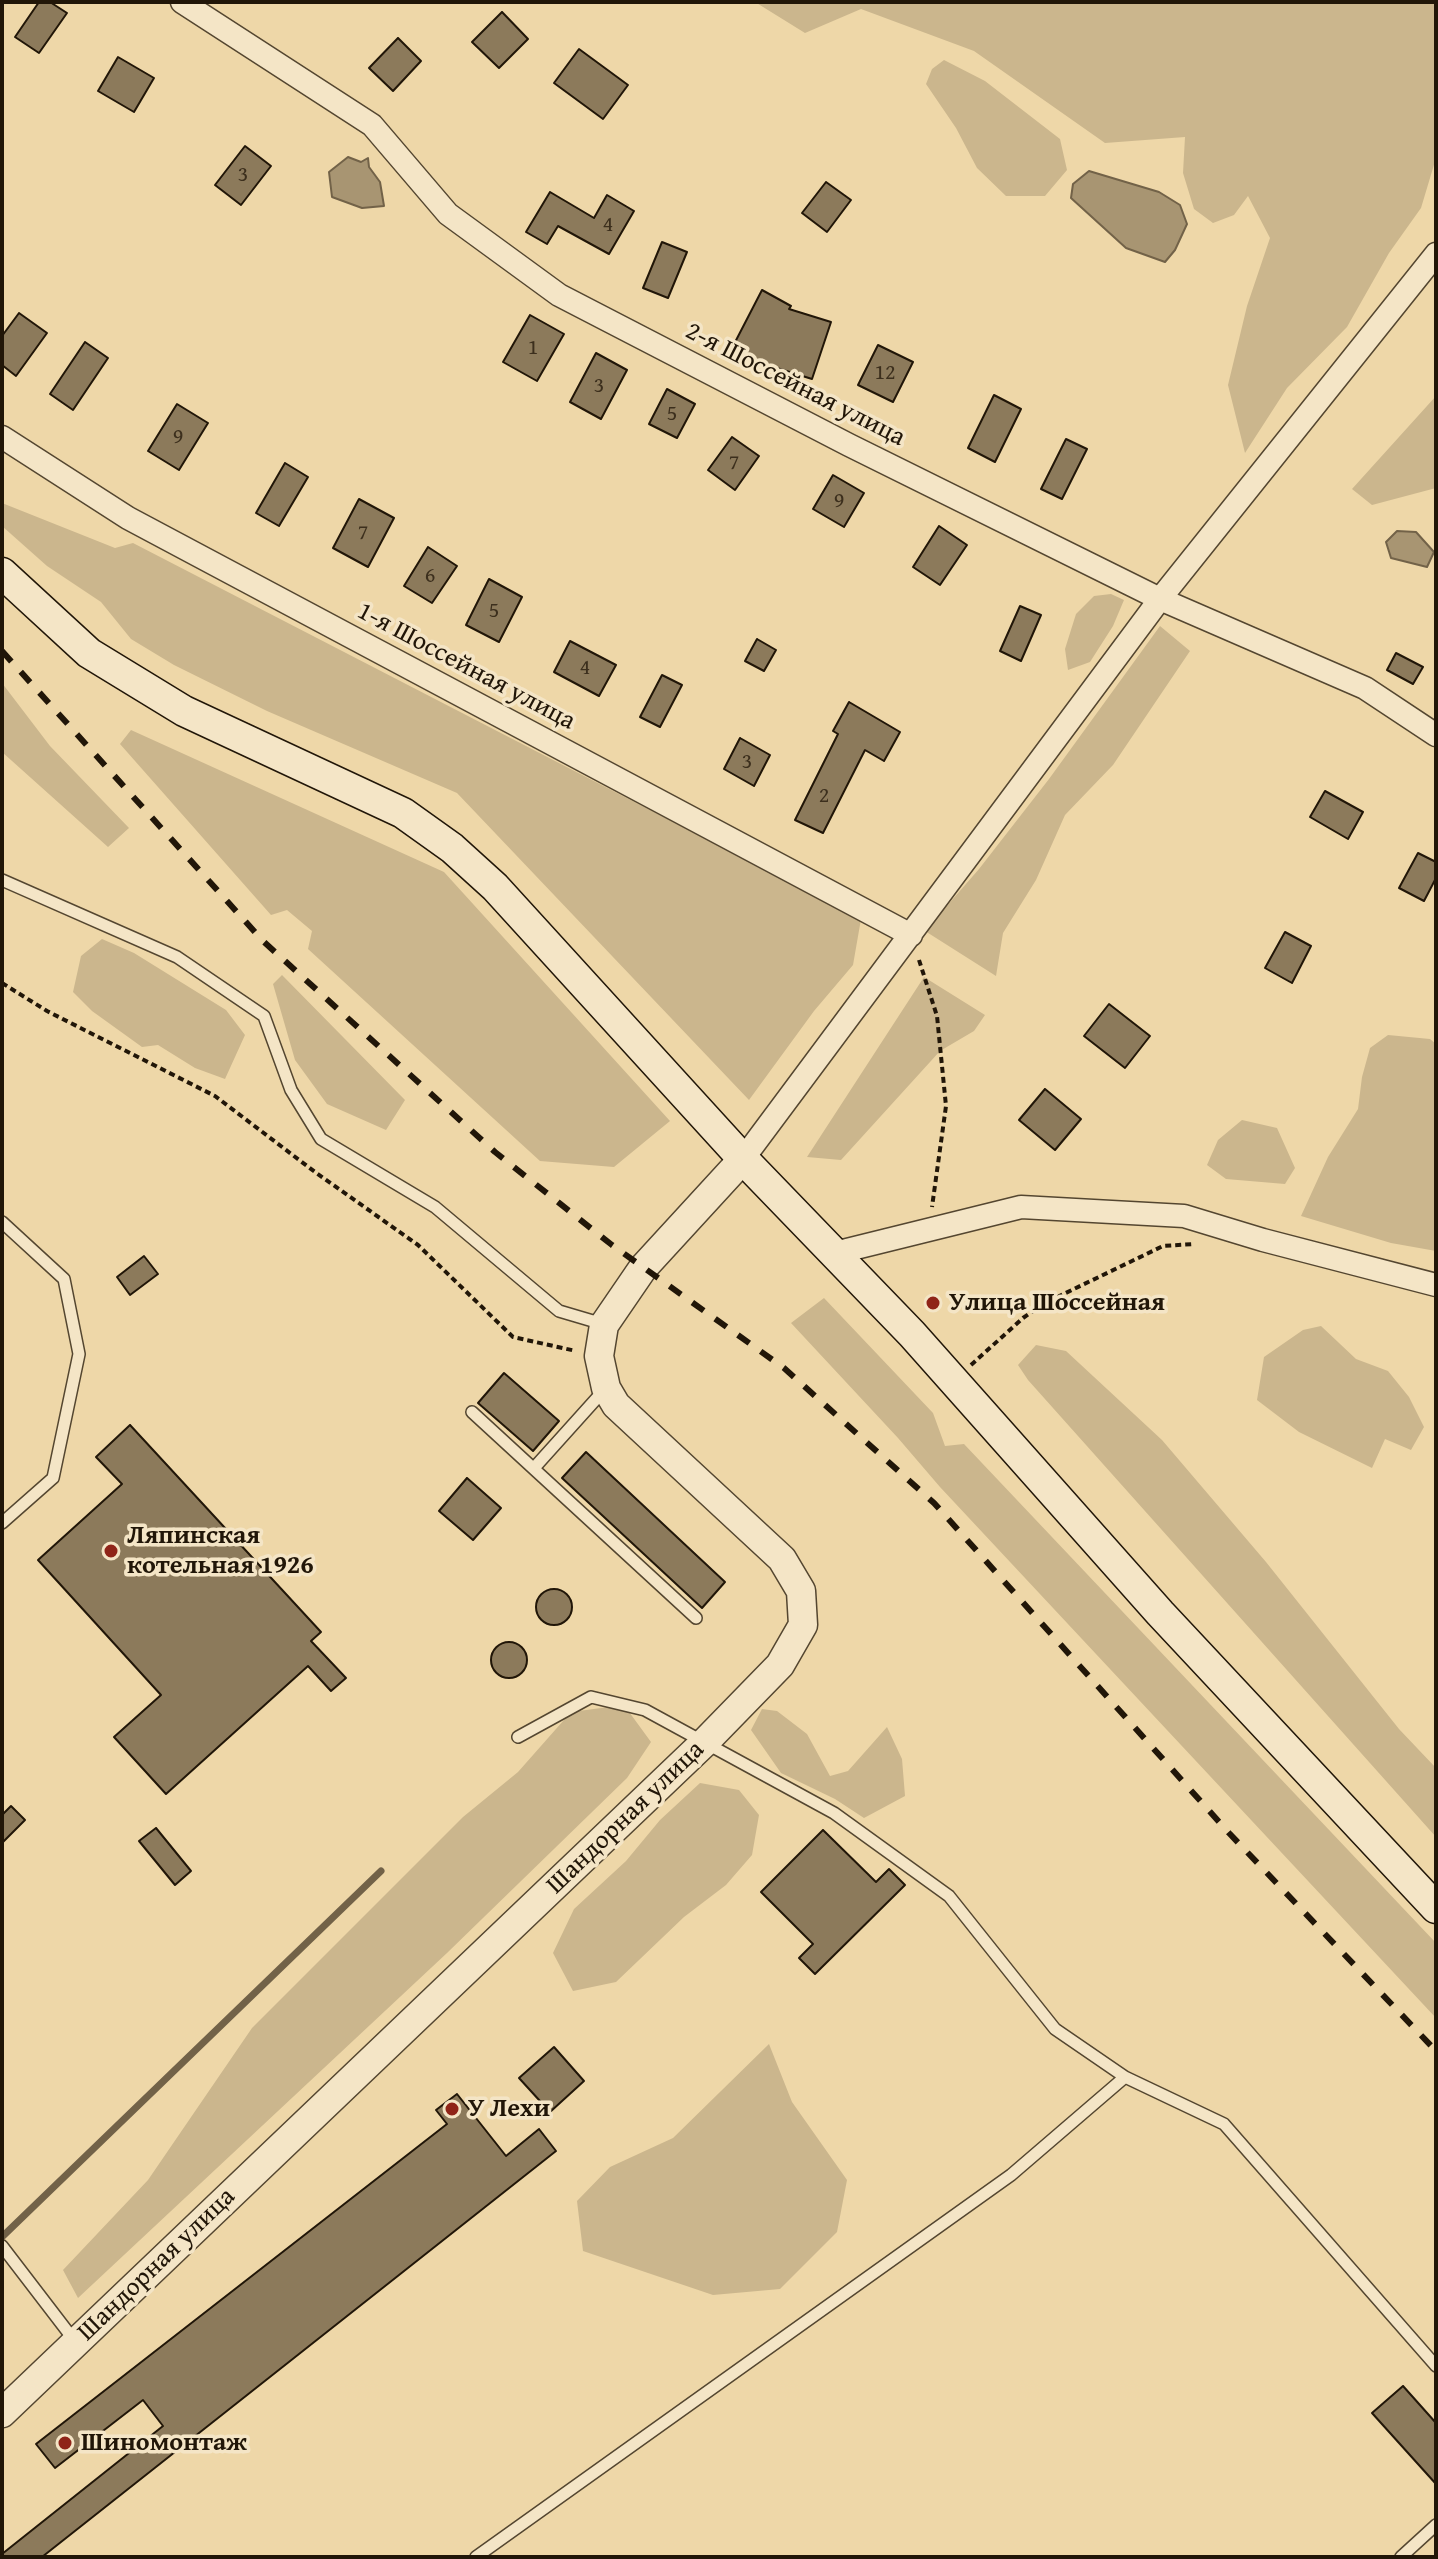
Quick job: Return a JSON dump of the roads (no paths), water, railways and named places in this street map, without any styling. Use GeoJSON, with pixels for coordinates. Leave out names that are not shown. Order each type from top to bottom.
{"type":"FeatureCollection","features":[{"type":"Feature","properties":{"kind":"main road"},"geometry":{"type":"LineString","coordinates":[[2,573],[89,653],[184,711],[403,813],[452,848],[495,887],[743,1159],[955,1380],[1160,1613],[1436,1908]]}},
{"type":"Feature","properties":{"kind":"street","name":"2-я Шоссейная улица"},"geometry":{"type":"LineString","coordinates":[[182,2],[372,125],[448,214],[559,295],[849,445],[1160,599],[1365,688],[1436,735]]}},
{"type":"Feature","properties":{"kind":"street"},"geometry":{"type":"LineString","coordinates":[[743,1159],[1160,599],[1436,254]]}},
{"type":"Feature","properties":{"kind":"street","name":"1-я Шоссейная улица"},"geometry":{"type":"LineString","coordinates":[[2,437],[128,518],[911,935]]}},
{"type":"Feature","properties":{"kind":"street","name":"Шандорная улица"},"geometry":{"type":"LineString","coordinates":[[2,2413],[704,1743],[780,1665],[803,1625],[801,1591],[782,1559],[616,1405],[606,1388],[599,1356],[604,1325],[643,1268],[743,1159]]}},
{"type":"Feature","properties":{"kind":"street"},"geometry":{"type":"LineString","coordinates":[[835,1253],[1021,1207],[1184,1216],[1436,1285]]}},
{"type":"Feature","properties":{"kind":"lane"},"geometry":{"type":"LineString","coordinates":[[2,880],[177,957],[264,1016],[291,1090],[321,1139],[435,1207],[559,1311],[604,1325]]}},
{"type":"Feature","properties":{"kind":"lane"},"geometry":{"type":"LineString","coordinates":[[2,1222],[64,1279],[79,1354],[53,1478],[2,1523]]}},
{"type":"Feature","properties":{"kind":"lane"},"geometry":{"type":"LineString","coordinates":[[534,1468],[606,1388]]}},
{"type":"Feature","properties":{"kind":"lane"},"geometry":{"type":"LineString","coordinates":[[472,1412],[696,1618]]}},
{"type":"Feature","properties":{"kind":"lane"},"geometry":{"type":"LineString","coordinates":[[518,1737],[591,1697],[645,1710],[834,1813],[949,1896],[1055,2029],[1125,2077],[1224,2124],[1436,2366]]}},
{"type":"Feature","properties":{"kind":"lane"},"geometry":{"type":"LineString","coordinates":[[476,2557],[1011,2175],[1125,2077]]}},
{"type":"Feature","properties":{"kind":"lane"},"geometry":{"type":"LineString","coordinates":[[2,2246],[76,2343]]}},
{"type":"Feature","properties":{"kind":"lane"},"geometry":{"type":"LineString","coordinates":[[1401,2557],[1436,2525]]}},
{"type":"Feature","properties":{"kind":"waterway"},"geometry":{"type":"LineString","coordinates":[[2,2237],[381,1871]]}},
{"type":"Feature","properties":{"kind":"railway"},"geometry":{"type":"LineString","coordinates":[[2,651],[263,941],[495,1152],[612,1245],[784,1368],[934,1503],[1229,1833],[1436,2051]]}},
{"type":"Feature","properties":{"kind":"place","name":"Улица Шоссейная"},"geometry":{"type":"Point","coordinates":[933,1303]}},
{"type":"Feature","properties":{"kind":"place","name":"Ляпинская котельная 1926"},"geometry":{"type":"Point","coordinates":[111,1551]}},
{"type":"Feature","properties":{"kind":"place","name":"У Лехи"},"geometry":{"type":"Point","coordinates":[452,2109]}},
{"type":"Feature","properties":{"kind":"place","name":"Шиномонтаж"},"geometry":{"type":"Point","coordinates":[65,2443]}}]}
